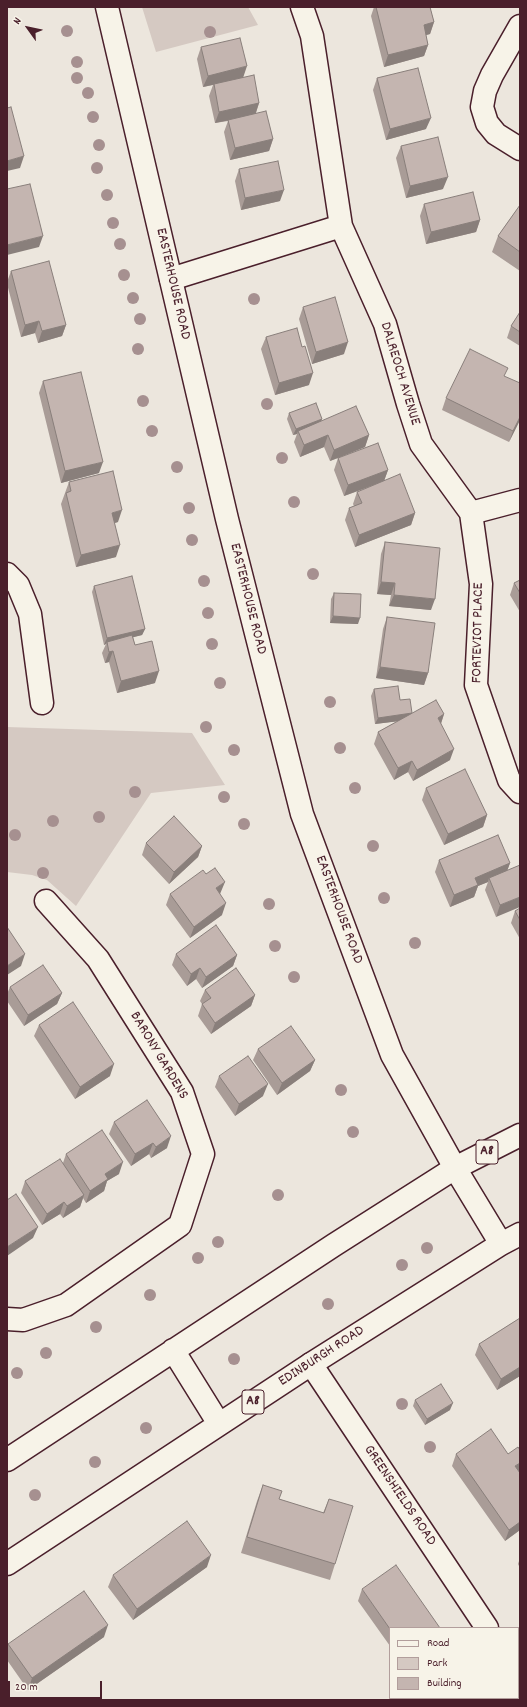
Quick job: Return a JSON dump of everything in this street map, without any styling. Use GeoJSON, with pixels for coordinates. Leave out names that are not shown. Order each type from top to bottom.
{"type":"FeatureCollection","features":[{"type":"Feature","properties":{"kind":"street","name":"EASTERHOUSE ROAD"},"geometry":{"type":"LineString","coordinates":[[107,7],[227,519],[302,814],[392,1054],[455,1168]]}},
{"type":"Feature","properties":{"kind":"street","name":"DALREOCH AVENUE"},"geometry":{"type":"LineString","coordinates":[[302,7],[312,36],[341,226],[385,324],[421,444],[471,513]]}},
{"type":"Feature","properties":{"kind":"street"},"geometry":{"type":"LineString","coordinates":[[520,26],[492,75],[485,91],[482,107],[487,123],[496,134],[520,149]]}},
{"type":"Feature","properties":{"kind":"street"},"geometry":{"type":"LineString","coordinates":[[171,279],[341,226]]}},
{"type":"Feature","properties":{"kind":"street"},"geometry":{"type":"LineString","coordinates":[[471,513],[520,500]]}},
{"type":"Feature","properties":{"kind":"street","name":"FORTEVIOT PLACE"},"geometry":{"type":"LineString","coordinates":[[471,513],[481,584],[476,685],[509,780],[520,792]]}},
{"type":"Feature","properties":{"kind":"street"},"geometry":{"type":"LineString","coordinates":[[7,574],[18,585],[30,614],[42,703]]}},
{"type":"Feature","properties":{"kind":"street","name":"BARONY GARDENS"},"geometry":{"type":"LineString","coordinates":[[7,1319],[23,1320],[66,1306],[180,1225],[204,1154],[182,1092],[98,959],[46,901]]}},
{"type":"Feature","properties":{"kind":"street","name":"A8"},"geometry":{"type":"LineString","coordinates":[[7,1460],[282,1278],[455,1168],[520,1135]]}},
{"type":"Feature","properties":{"kind":"street","name":"A8"},"geometry":{"type":"LineString","coordinates":[[455,1168],[511,1239]]}},
{"type":"Feature","properties":{"kind":"street","name":"EDINBURGH ROAD"},"geometry":{"type":"LineString","coordinates":[[7,1564],[311,1364],[511,1239]]}},
{"type":"Feature","properties":{"kind":"street"},"geometry":{"type":"LineString","coordinates":[[173,1350],[219,1424]]}},
{"type":"Feature","properties":{"kind":"street","name":"GREENSHIELDS ROAD"},"geometry":{"type":"LineString","coordinates":[[311,1364],[486,1627]]}},
{"type":"Feature","properties":{"kind":"green space"},"geometry":{"type":"Polygon","coordinates":[[[142,7],[248,7],[258,25],[156,52],[142,7]]]}},
{"type":"Feature","properties":{"kind":"green space"},"geometry":{"type":"Polygon","coordinates":[[[7,727],[192,733],[225,785],[151,793],[76,906],[47,880],[32,875],[7,872],[7,727]]]}},
{"type":"Feature","properties":{"kind":"building"},"geometry":{"type":"Polygon","coordinates":[[[376,7],[430,7],[434,22],[424,25],[428,45],[388,55],[376,7]]]}},
{"type":"Feature","properties":{"kind":"building"},"geometry":{"type":"Polygon","coordinates":[[[240,38],[247,66],[208,76],[201,47],[240,38]]]}},
{"type":"Feature","properties":{"kind":"building"},"geometry":{"type":"Polygon","coordinates":[[[418,68],[431,118],[390,129],[377,78],[418,68]]]}},
{"type":"Feature","properties":{"kind":"building"},"geometry":{"type":"Polygon","coordinates":[[[254,75],[259,103],[219,112],[214,84],[254,75]]]}},
{"type":"Feature","properties":{"kind":"building"},"geometry":{"type":"Polygon","coordinates":[[[11,107],[24,156],[7,161],[7,108],[11,107]]]}},
{"type":"Feature","properties":{"kind":"building"},"geometry":{"type":"Polygon","coordinates":[[[266,111],[273,139],[235,148],[228,120],[266,111]]]}},
{"type":"Feature","properties":{"kind":"building"},"geometry":{"type":"Polygon","coordinates":[[[438,137],[448,177],[410,186],[401,146],[438,137]]]}},
{"type":"Feature","properties":{"kind":"building"},"geometry":{"type":"Polygon","coordinates":[[[278,161],[284,190],[245,198],[239,169],[278,161]]]}},
{"type":"Feature","properties":{"kind":"building"},"geometry":{"type":"Polygon","coordinates":[[[30,184],[43,236],[7,245],[7,189],[30,184]]]}},
{"type":"Feature","properties":{"kind":"building"},"geometry":{"type":"Polygon","coordinates":[[[473,192],[480,220],[431,232],[424,204],[473,192]]]}},
{"type":"Feature","properties":{"kind":"building"},"geometry":{"type":"Polygon","coordinates":[[[520,205],[520,252],[498,236],[520,205]]]}},
{"type":"Feature","properties":{"kind":"building"},"geometry":{"type":"Polygon","coordinates":[[[49,261],[66,325],[42,331],[39,321],[25,325],[11,271],[49,261]]]}},
{"type":"Feature","properties":{"kind":"building"},"geometry":{"type":"Polygon","coordinates":[[[335,297],[348,342],[316,352],[303,307],[335,297]]]}},
{"type":"Feature","properties":{"kind":"building"},"geometry":{"type":"Polygon","coordinates":[[[520,312],[520,332],[511,326],[520,312]]]}},
{"type":"Feature","properties":{"kind":"building"},"geometry":{"type":"Polygon","coordinates":[[[297,328],[302,347],[305,346],[313,373],[279,383],[266,337],[297,328]]]}},
{"type":"Feature","properties":{"kind":"building"},"geometry":{"type":"Polygon","coordinates":[[[470,349],[508,368],[504,376],[520,383],[520,417],[513,431],[446,398],[470,349]]]}},
{"type":"Feature","properties":{"kind":"building"},"geometry":{"type":"Polygon","coordinates":[[[81,372],[103,462],[65,471],[43,381],[81,372]]]}},
{"type":"Feature","properties":{"kind":"building"},"geometry":{"type":"Polygon","coordinates":[[[316,403],[322,419],[296,429],[289,413],[316,403]]]}},
{"type":"Feature","properties":{"kind":"building"},"geometry":{"type":"Polygon","coordinates":[[[356,406],[369,435],[334,450],[328,435],[304,445],[298,431],[356,406]]]}},
{"type":"Feature","properties":{"kind":"building"},"geometry":{"type":"Polygon","coordinates":[[[378,443],[388,470],[348,485],[338,458],[378,443]]]}},
{"type":"Feature","properties":{"kind":"building"},"geometry":{"type":"Polygon","coordinates":[[[113,471],[122,510],[112,513],[120,545],[81,555],[66,493],[71,491],[69,482],[113,471]]]}},
{"type":"Feature","properties":{"kind":"building"},"geometry":{"type":"Polygon","coordinates":[[[400,474],[415,513],[359,535],[349,508],[362,503],[357,492],[400,474]]]}},
{"type":"Feature","properties":{"kind":"building"},"geometry":{"type":"Polygon","coordinates":[[[385,542],[440,548],[435,599],[394,595],[395,583],[381,582],[385,542]]]}},
{"type":"Feature","properties":{"kind":"building"},"geometry":{"type":"Polygon","coordinates":[[[132,576],[145,629],[107,638],[94,586],[132,576]]]}},
{"type":"Feature","properties":{"kind":"building"},"geometry":{"type":"Polygon","coordinates":[[[520,580],[520,593],[514,583],[520,580]]]}},
{"type":"Feature","properties":{"kind":"building"},"geometry":{"type":"Polygon","coordinates":[[[334,593],[361,594],[360,618],[333,616],[334,593]]]}},
{"type":"Feature","properties":{"kind":"building"},"geometry":{"type":"Polygon","coordinates":[[[387,617],[435,623],[428,673],[380,667],[387,617]]]}},
{"type":"Feature","properties":{"kind":"building"},"geometry":{"type":"Polygon","coordinates":[[[132,635],[135,645],[152,641],[159,671],[121,681],[113,651],[109,652],[107,642],[132,635]]]}},
{"type":"Feature","properties":{"kind":"building"},"geometry":{"type":"Polygon","coordinates":[[[398,686],[400,700],[410,699],[412,713],[378,718],[374,689],[398,686]]]}},
{"type":"Feature","properties":{"kind":"building"},"geometry":{"type":"Polygon","coordinates":[[[436,700],[444,714],[438,718],[454,749],[417,770],[412,761],[398,768],[378,732],[436,700]]]}},
{"type":"Feature","properties":{"kind":"building"},"geometry":{"type":"Polygon","coordinates":[[[465,769],[487,815],[448,834],[426,788],[465,769]]]}},
{"type":"Feature","properties":{"kind":"building"},"geometry":{"type":"Polygon","coordinates":[[[174,816],[202,846],[174,872],[146,843],[174,816]]]}},
{"type":"Feature","properties":{"kind":"building"},"geometry":{"type":"Polygon","coordinates":[[[498,835],[510,863],[475,878],[478,885],[454,895],[439,860],[498,835]]]}},
{"type":"Feature","properties":{"kind":"building"},"geometry":{"type":"Polygon","coordinates":[[[520,865],[520,897],[500,905],[489,878],[520,865]]]}},
{"type":"Feature","properties":{"kind":"building"},"geometry":{"type":"Polygon","coordinates":[[[215,868],[225,882],[216,888],[226,903],[194,927],[170,894],[203,870],[206,874],[215,868]]]}},
{"type":"Feature","properties":{"kind":"building"},"geometry":{"type":"Polygon","coordinates":[[[520,908],[520,920],[515,911],[520,908]]]}},
{"type":"Feature","properties":{"kind":"building"},"geometry":{"type":"Polygon","coordinates":[[[216,925],[237,955],[206,977],[200,968],[191,974],[176,954],[216,925]]]}},
{"type":"Feature","properties":{"kind":"building"},"geometry":{"type":"Polygon","coordinates":[[[7,927],[25,954],[7,966],[7,927]]]}},
{"type":"Feature","properties":{"kind":"building"},"geometry":{"type":"Polygon","coordinates":[[[43,965],[62,993],[28,1015],[10,987],[43,965]]]}},
{"type":"Feature","properties":{"kind":"building"},"geometry":{"type":"Polygon","coordinates":[[[236,968],[255,995],[215,1023],[202,1004],[211,998],[205,990],[236,968]]]}},
{"type":"Feature","properties":{"kind":"building"},"geometry":{"type":"Polygon","coordinates":[[[73,1002],[114,1064],[80,1087],[39,1025],[73,1002]]]}},
{"type":"Feature","properties":{"kind":"building"},"geometry":{"type":"Polygon","coordinates":[[[291,1026],[315,1060],[282,1083],[258,1049],[291,1026]]]}},
{"type":"Feature","properties":{"kind":"building"},"geometry":{"type":"Polygon","coordinates":[[[248,1056],[268,1084],[239,1104],[219,1076],[248,1056]]]}},
{"type":"Feature","properties":{"kind":"building"},"geometry":{"type":"Polygon","coordinates":[[[147,1100],[171,1136],[156,1147],[153,1143],[135,1154],[114,1122],[147,1100]]]}},
{"type":"Feature","properties":{"kind":"building"},"geometry":{"type":"Polygon","coordinates":[[[102,1130],[123,1162],[105,1174],[108,1179],[90,1191],[66,1154],[102,1130]]]}},
{"type":"Feature","properties":{"kind":"building"},"geometry":{"type":"Polygon","coordinates":[[[60,1159],[84,1195],[67,1206],[64,1202],[47,1214],[25,1181],[60,1159]]]}},
{"type":"Feature","properties":{"kind":"building"},"geometry":{"type":"Polygon","coordinates":[[[16,1194],[38,1227],[7,1247],[7,1200],[16,1194]]]}},
{"type":"Feature","properties":{"kind":"building"},"geometry":{"type":"Polygon","coordinates":[[[520,1318],[520,1367],[501,1379],[479,1344],[520,1318]]]}},
{"type":"Feature","properties":{"kind":"building"},"geometry":{"type":"Polygon","coordinates":[[[441,1384],[453,1403],[427,1419],[415,1400],[441,1384]]]}},
{"type":"Feature","properties":{"kind":"building"},"geometry":{"type":"Polygon","coordinates":[[[491,1429],[508,1454],[518,1447],[520,1450],[520,1463],[515,1466],[520,1473],[520,1522],[509,1530],[456,1454],[491,1429]]]}},
{"type":"Feature","properties":{"kind":"building"},"geometry":{"type":"Polygon","coordinates":[[[263,1485],[282,1491],[279,1499],[324,1513],[329,1499],[353,1506],[335,1564],[247,1537],[263,1485]]]}},
{"type":"Feature","properties":{"kind":"building"},"geometry":{"type":"Polygon","coordinates":[[[187,1521],[211,1555],[137,1609],[113,1575],[187,1521]]]}},
{"type":"Feature","properties":{"kind":"building"},"geometry":{"type":"Polygon","coordinates":[[[396,1565],[439,1627],[389,1628],[362,1589],[396,1565]]]}},
{"type":"Feature","properties":{"kind":"building"},"geometry":{"type":"Polygon","coordinates":[[[84,1591],[108,1625],[32,1678],[8,1644],[84,1591]]]}}]}
